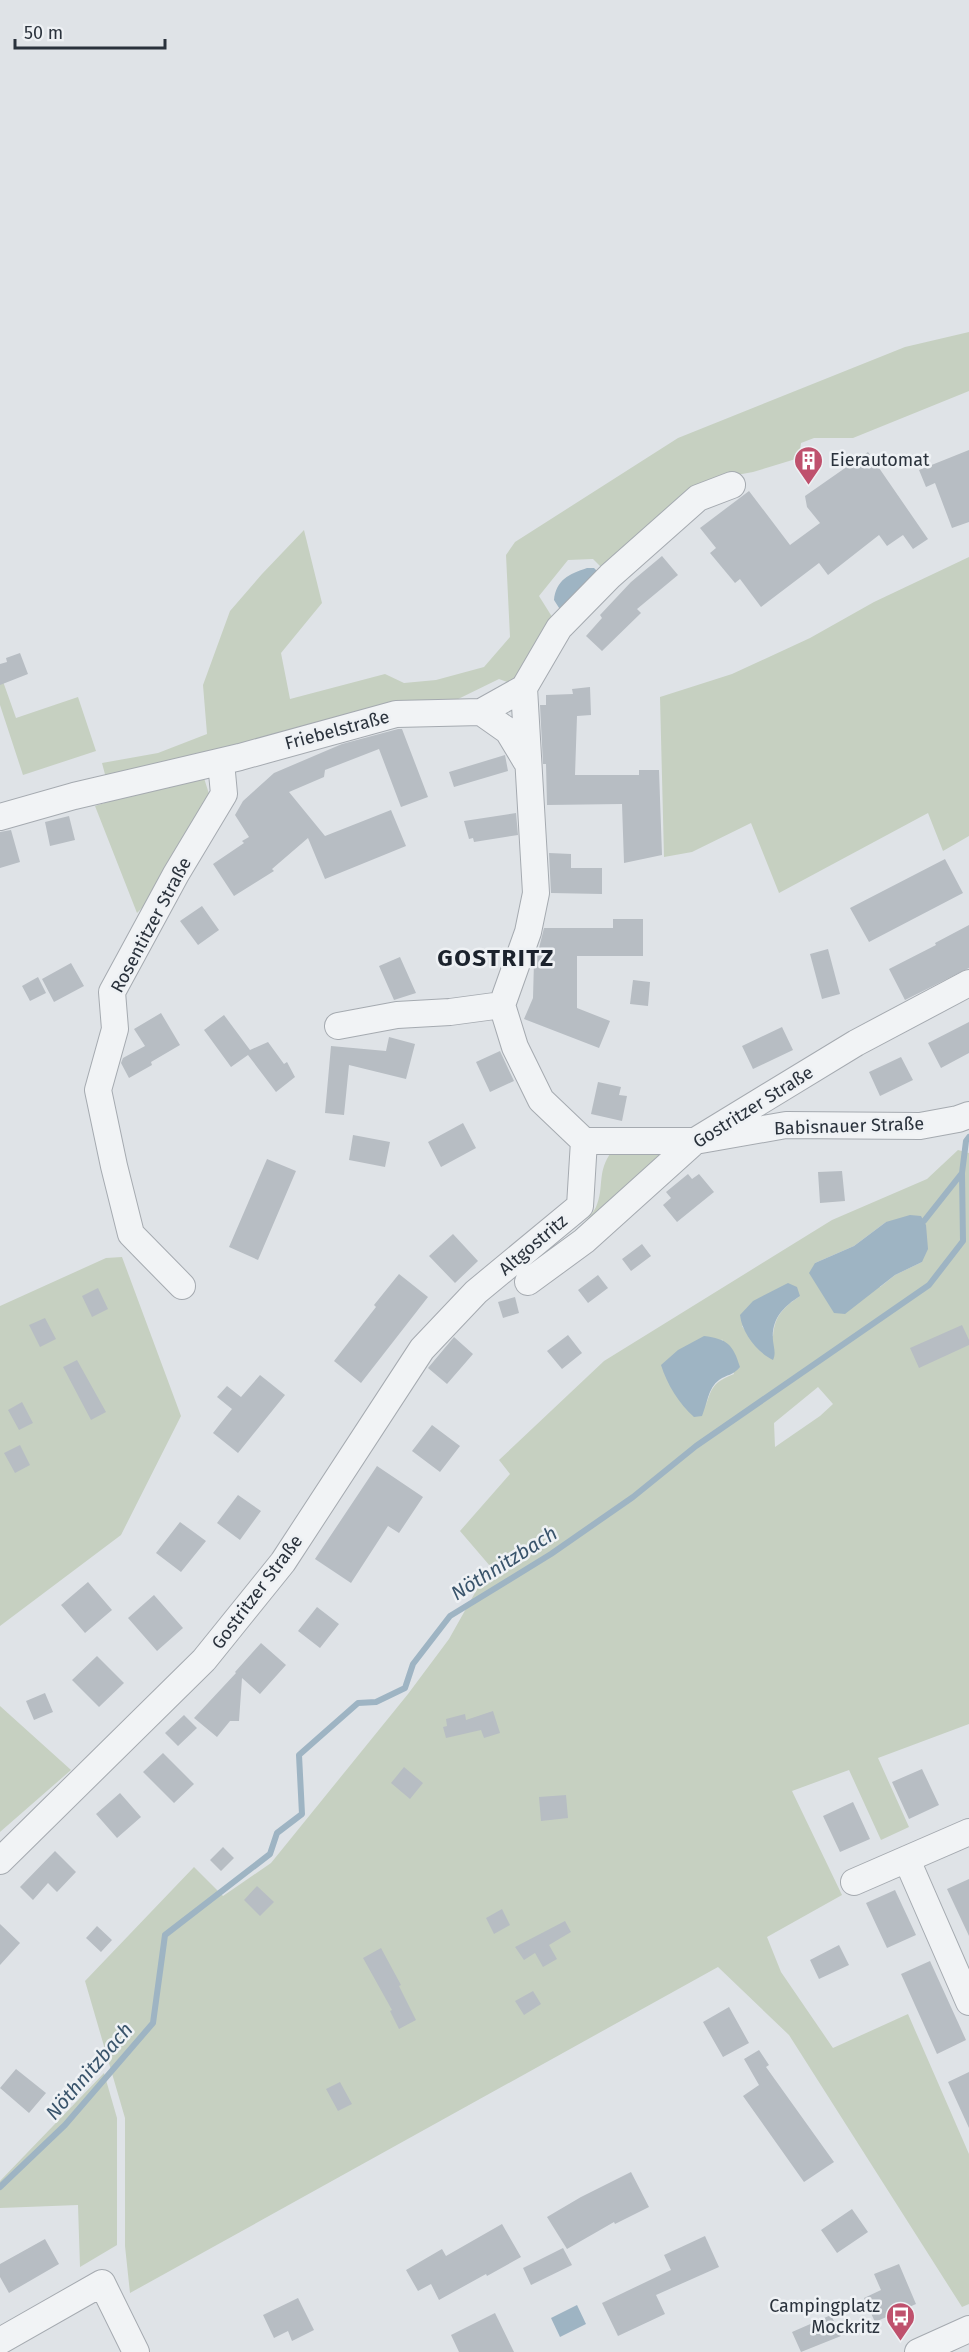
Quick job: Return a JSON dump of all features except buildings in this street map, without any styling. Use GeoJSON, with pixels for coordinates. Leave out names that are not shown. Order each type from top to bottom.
{"type":"FeatureCollection","features":[{"type":"Feature","properties":{"kind":"street"},"geometry":{"type":"LineString","coordinates":[[584,1141],[541,1100],[515,1047],[502,1005],[528,932],[536,892],[524,688],[559,628],[609,576],[698,498],[732,485]]}},
{"type":"Feature","properties":{"kind":"street","name":"Friebelstraße"},"geometry":{"type":"LineString","coordinates":[[0,817],[74,796],[221,762],[396,714],[481,712],[524,688]]}},
{"type":"Feature","properties":{"kind":"street"},"geometry":{"type":"LineString","coordinates":[[481,712],[508,731],[528,765]]}},
{"type":"Feature","properties":{"kind":"street","name":"Rosentitzer Straße"},"geometry":{"type":"LineString","coordinates":[[182,1286],[131,1234],[98,1090],[115,1029],[112,992],[176,874],[224,794],[221,762]]}},
{"type":"Feature","properties":{"kind":"street","name":"Gostritzer Straße"},"geometry":{"type":"LineString","coordinates":[[528,1282],[584,1241],[695,1141],[856,1043],[969,983]]}},
{"type":"Feature","properties":{"kind":"street"},"geometry":{"type":"LineString","coordinates":[[338,1026],[397,1015],[450,1012],[502,1005]]}},
{"type":"Feature","properties":{"kind":"street","name":"Babisnauer Straße"},"geometry":{"type":"LineString","coordinates":[[584,1141],[695,1141],[786,1125],[920,1125],[969,1115]]}},
{"type":"Feature","properties":{"kind":"street","name":"Altgostritz"},"geometry":{"type":"LineString","coordinates":[[476,1292],[580,1206],[584,1141]]}},
{"type":"Feature","properties":{"kind":"street","name":"Gostritzer Straße"},"geometry":{"type":"LineString","coordinates":[[0,1862],[204,1660],[283,1562],[422,1349],[476,1292]]}},
{"type":"Feature","properties":{"kind":"street"},"geometry":{"type":"LineString","coordinates":[[854,1882],[969,1832]]}},
{"type":"Feature","properties":{"kind":"street"},"geometry":{"type":"LineString","coordinates":[[907,1860],[969,2002]]}},
{"type":"Feature","properties":{"kind":"street"},"geometry":{"type":"LineString","coordinates":[[0,2341],[102,2283],[136,2352]]}},
{"type":"Feature","properties":{"kind":"street"},"geometry":{"type":"LineString","coordinates":[[918,2352],[969,2329]]}},
{"type":"Feature","properties":{"kind":"green space"},"geometry":{"type":"Polygon","coordinates":[[[969,332],[969,391],[853,438],[814,438],[801,443],[799,458],[753,472],[709,480],[694,490],[610,576],[593,559],[568,560],[539,596],[559,628],[524,688],[499,679],[454,701],[107,782],[102,763],[158,753],[207,734],[203,685],[230,611],[304,530],[322,603],[281,653],[290,699],[385,674],[404,683],[436,680],[484,667],[510,637],[506,555],[515,542],[678,438],[905,347],[969,332]]]}},
{"type":"Feature","properties":{"kind":"green space"},"geometry":{"type":"Polygon","coordinates":[[[969,557],[969,836],[943,851],[928,813],[779,893],[751,823],[692,852],[664,857],[660,697],[732,674],[810,638],[874,602],[969,557]]]}},
{"type":"Feature","properties":{"kind":"green space"},"geometry":{"type":"Polygon","coordinates":[[[0,673],[16,718],[78,697],[96,751],[23,775],[0,705],[0,673]]]}},
{"type":"Feature","properties":{"kind":"green space"},"geometry":{"type":"Polygon","coordinates":[[[187,777],[204,778],[210,797],[176,874],[137,913],[95,806],[187,777]]]}},
{"type":"Feature","properties":{"kind":"green space"},"geometry":{"type":"Polygon","coordinates":[[[958,1150],[969,1153],[969,1724],[878,1758],[909,1827],[881,1840],[849,1770],[792,1791],[842,1895],[767,1937],[781,1972],[833,2048],[908,2014],[969,2154],[969,2304],[962,2307],[789,2035],[718,1967],[130,2293],[125,2246],[125,2118],[85,1981],[194,1867],[223,1896],[271,1863],[408,1694],[449,1639],[490,1566],[460,1531],[510,1474],[499,1460],[604,1361],[832,1220],[927,1179],[958,1150]],[[886,1222],[854,1246],[815,1263],[880,1287],[895,1275],[922,1262],[886,1222]],[[800,1296],[742,1326],[750,1337],[773,1336],[781,1313],[800,1296]],[[722,1339],[705,1409],[709,1396],[717,1383],[734,1374],[722,1339]],[[818,1387],[774,1423],[775,1447],[820,1416],[833,1404],[818,1387]]]}},
{"type":"Feature","properties":{"kind":"green space"},"geometry":{"type":"Polygon","coordinates":[[[612,1151],[645,1155],[673,1151],[589,1230],[524,1273],[521,1270],[573,1232],[591,1215],[599,1199],[604,1166],[612,1151]]]}},
{"type":"Feature","properties":{"kind":"green space"},"geometry":{"type":"Polygon","coordinates":[[[122,1257],[181,1416],[121,1535],[0,1626],[0,1306],[106,1258],[122,1257]]]}},
{"type":"Feature","properties":{"kind":"green space"},"geometry":{"type":"Polygon","coordinates":[[[0,1706],[71,1770],[0,1832],[0,1706]]]}},
{"type":"Feature","properties":{"kind":"green space"},"geometry":{"type":"Polygon","coordinates":[[[104,2073],[117,2118],[117,2245],[80,2267],[78,2205],[0,2208],[0,2181],[104,2073]]]}},
{"type":"Feature","properties":{"kind":"water"},"geometry":{"type":"Polygon","coordinates":[[[587,568],[594,568],[602,576],[561,611],[554,600],[557,587],[569,575],[587,568]]]}},
{"type":"Feature","properties":{"kind":"water"},"geometry":{"type":"Polygon","coordinates":[[[910,1215],[921,1216],[926,1225],[928,1249],[922,1262],[895,1275],[845,1314],[834,1313],[809,1273],[815,1263],[854,1246],[886,1222],[910,1215]]]}},
{"type":"Feature","properties":{"kind":"water"},"geometry":{"type":"Polygon","coordinates":[[[788,1283],[797,1287],[800,1296],[783,1309],[776,1320],[773,1333],[775,1353],[773,1360],[751,1341],[741,1322],[740,1315],[753,1301],[788,1283]]]}},
{"type":"Feature","properties":{"kind":"water"},"geometry":{"type":"Polygon","coordinates":[[[704,1336],[728,1344],[735,1353],[740,1367],[715,1383],[702,1416],[694,1417],[674,1393],[661,1365],[678,1350],[704,1336]]]}},
{"type":"Feature","properties":{"kind":"water"},"geometry":{"type":"Polygon","coordinates":[[[577,2305],[586,2324],[560,2337],[551,2318],[577,2305]]]}},
{"type":"Feature","properties":{"kind":"waterway","name":"Nöthnitzbach"},"geometry":{"type":"LineString","coordinates":[[924,1221],[962,1173],[966,1141],[969,1137]]}},
{"type":"Feature","properties":{"kind":"waterway","name":"Nöthnitzbach"},"geometry":{"type":"LineString","coordinates":[[0,2187],[65,2125],[153,2023],[165,1935],[270,1854],[277,1833],[302,1814],[299,1755],[358,1703],[376,1702],[405,1688],[413,1664],[450,1616],[551,1554],[633,1497],[696,1446],[929,1285],[963,1241],[962,1173]]}},
{"type":"Feature","properties":{"kind":"place","name":"Eierautomat"},"geometry":{"type":"Point","coordinates":[809,486]}},
{"type":"Feature","properties":{"kind":"place","name":"Campingplatz Mockritz"},"geometry":{"type":"Point","coordinates":[901,2342]}},
{"type":"Feature","properties":{"kind":"district","name":"GOSTRITZ"},"geometry":{"type":"Point","coordinates":[496,958]}}]}
